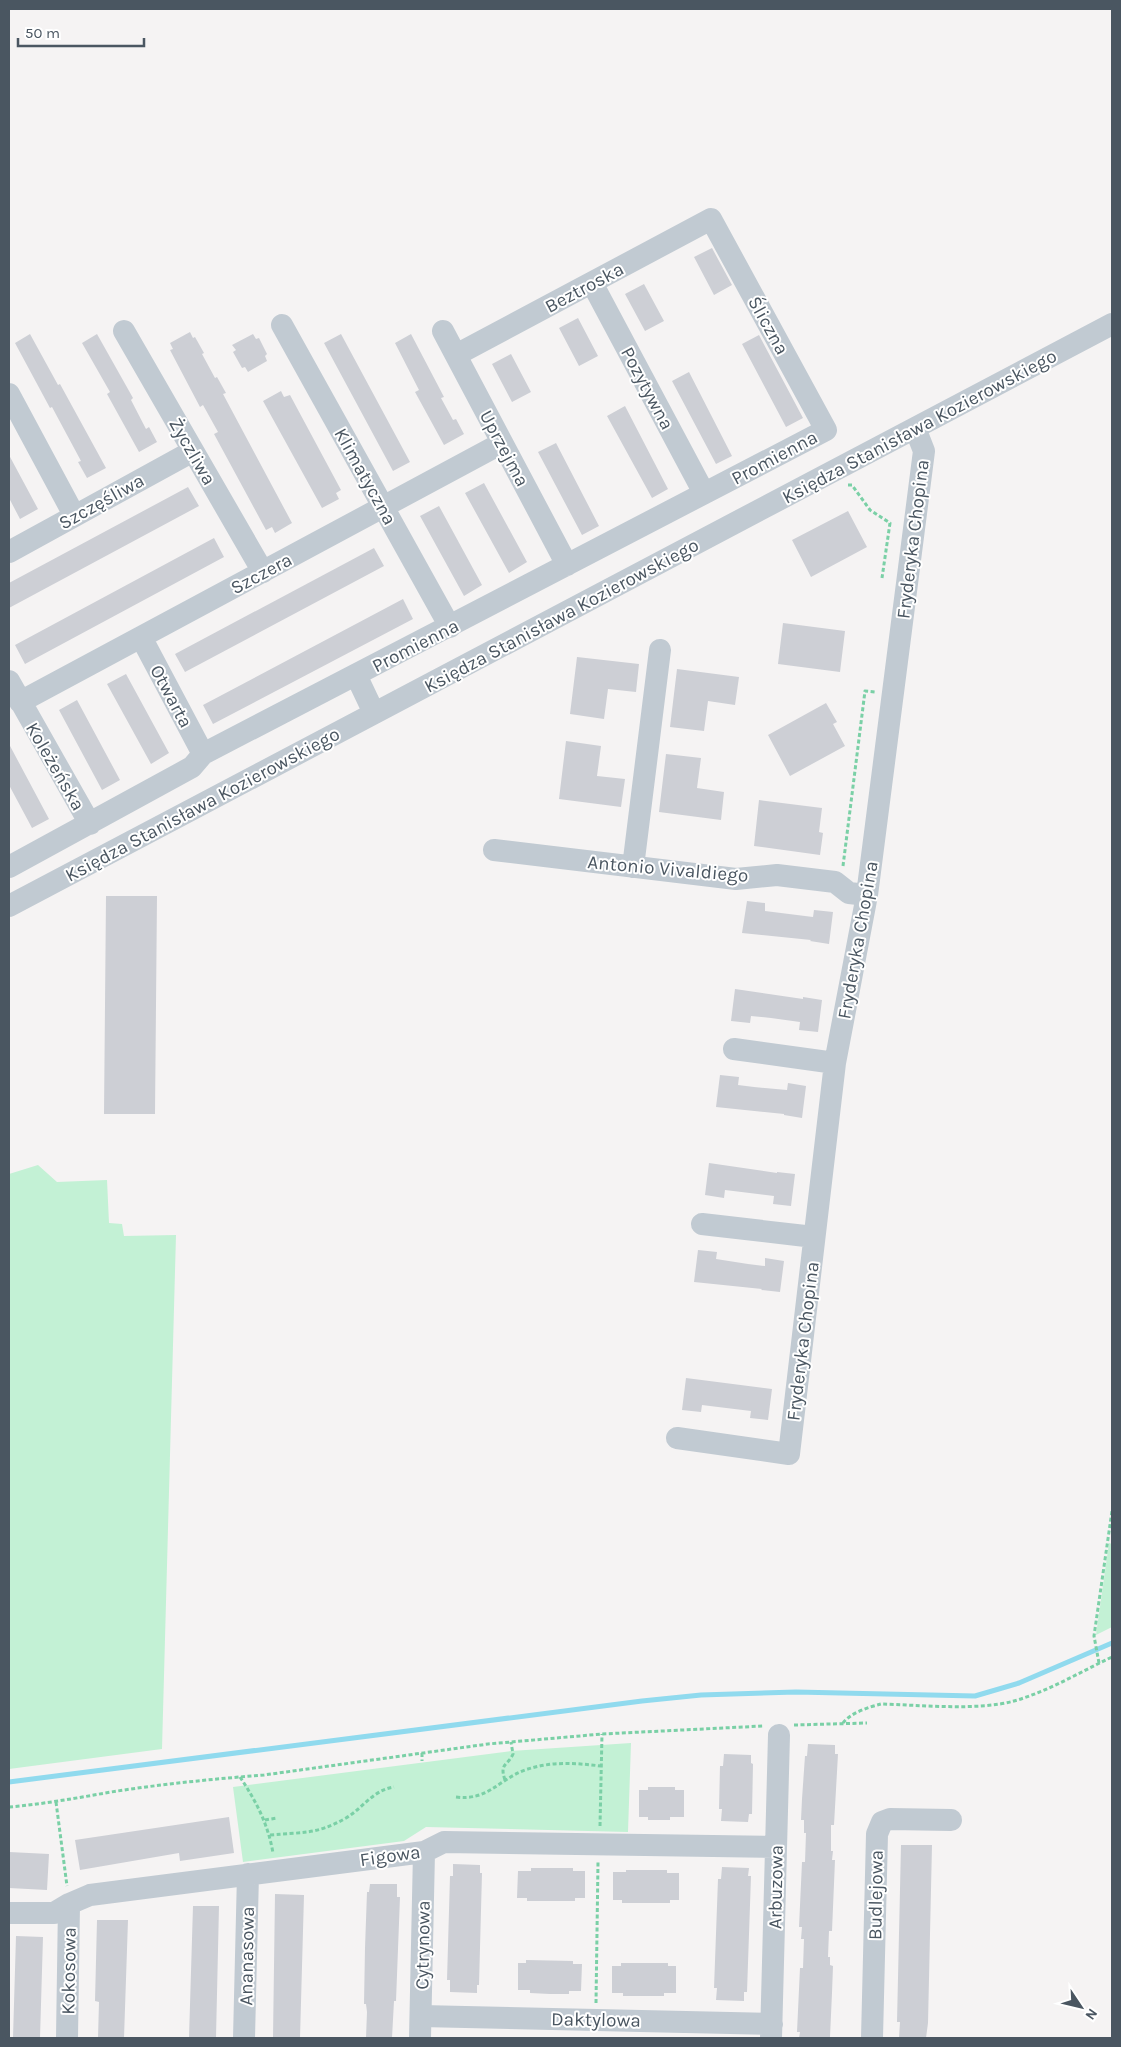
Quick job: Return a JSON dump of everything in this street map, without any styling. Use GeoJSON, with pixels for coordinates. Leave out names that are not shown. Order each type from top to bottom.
{"type":"FeatureCollection","features":[{"type":"Feature","properties":{"kind":"street","name":"Beztroska"},"geometry":{"type":"LineString","coordinates":[[456,355],[711,219]]}},
{"type":"Feature","properties":{"kind":"street","name":"Śliczna"},"geometry":{"type":"LineString","coordinates":[[711,219],[826,430]]}},
{"type":"Feature","properties":{"kind":"street","name":"Pozytywna"},"geometry":{"type":"LineString","coordinates":[[592,283],[704,494]]}},
{"type":"Feature","properties":{"kind":"street","name":"Księdza Stanisława Kozierowskiego"},"geometry":{"type":"LineString","coordinates":[[9,906],[1112,324]]}},
{"type":"Feature","properties":{"kind":"street","name":"Klimatyczna"},"geometry":{"type":"LineString","coordinates":[[282,325],[450,626]]}},
{"type":"Feature","properties":{"kind":"street","name":"Życzliwa"},"geometry":{"type":"LineString","coordinates":[[124,330],[263,572]]}},
{"type":"Feature","properties":{"kind":"street","name":"Uprzejma"},"geometry":{"type":"LineString","coordinates":[[443,331],[567,565]]}},
{"type":"Feature","properties":{"kind":"street"},"geometry":{"type":"LineString","coordinates":[[9,394],[74,516]]}},
{"type":"Feature","properties":{"kind":"street","name":"Fryderyka Chopina"},"geometry":{"type":"LineString","coordinates":[[677,1438],[789,1454],[835,1063],[867,895],[924,452],[915,428]]}},
{"type":"Feature","properties":{"kind":"street","name":"Promienna"},"geometry":{"type":"LineString","coordinates":[[9,867],[192,767],[203,754],[826,430]]}},
{"type":"Feature","properties":{"kind":"street","name":"Szczera"},"geometry":{"type":"LineString","coordinates":[[20,702],[502,443]]}},
{"type":"Feature","properties":{"kind":"street","name":"Szczęśliwa"},"geometry":{"type":"LineString","coordinates":[[9,552],[193,451]]}},
{"type":"Feature","properties":{"kind":"street","name":"Otwarta"},"geometry":{"type":"LineString","coordinates":[[141,637],[203,754]]}},
{"type":"Feature","properties":{"kind":"street"},"geometry":{"type":"LineString","coordinates":[[633,867],[660,650]]}},
{"type":"Feature","properties":{"kind":"street"},"geometry":{"type":"LineString","coordinates":[[356,675],[374,713]]}},
{"type":"Feature","properties":{"kind":"street","name":"Koleżeńska"},"geometry":{"type":"LineString","coordinates":[[9,681],[90,824]]}},
{"type":"Feature","properties":{"kind":"street","name":"Antonio Vivaldiego"},"geometry":{"type":"LineString","coordinates":[[494,850],[736,878],[778,875],[835,882],[849,893],[867,895]]}},
{"type":"Feature","properties":{"kind":"street"},"geometry":{"type":"LineString","coordinates":[[734,1049],[835,1063]]}},
{"type":"Feature","properties":{"kind":"street"},"geometry":{"type":"LineString","coordinates":[[702,1224],[814,1237]]}},
{"type":"Feature","properties":{"kind":"street","name":"Arbuzowa"},"geometry":{"type":"LineString","coordinates":[[772,2031],[779,1729]]}},
{"type":"Feature","properties":{"kind":"street","name":"Budlejowa"},"geometry":{"type":"LineString","coordinates":[[872,2038],[877,1834],[882,1822],[890,1820],[951,1820]]}},
{"type":"Feature","properties":{"kind":"street","name":"Figowa"},"geometry":{"type":"LineString","coordinates":[[9,1913],[54,1913],[69,1904],[90,1896],[424,1852],[444,1842],[776,1847]]}},
{"type":"Feature","properties":{"kind":"street","name":"Cytrynowa"},"geometry":{"type":"LineString","coordinates":[[420,2038],[424,1852]]}},
{"type":"Feature","properties":{"kind":"street","name":"Ananasowa"},"geometry":{"type":"LineString","coordinates":[[244,2038],[248,1874]]}},
{"type":"Feature","properties":{"kind":"street","name":"Kokosowa"},"geometry":{"type":"LineString","coordinates":[[67,2038],[69,1904]]}},
{"type":"Feature","properties":{"kind":"street","name":"Daktylowa"},"geometry":{"type":"LineString","coordinates":[[421,2016],[772,2031]]}},
{"type":"Feature","properties":{"kind":"path"},"geometry":{"type":"LineString","coordinates":[[842,485],[852,485],[870,510],[890,523],[882,578]]}},
{"type":"Feature","properties":{"kind":"path"},"geometry":{"type":"LineString","coordinates":[[840,887],[865,691],[893,695]]}},
{"type":"Feature","properties":{"kind":"path"},"geometry":{"type":"LineString","coordinates":[[1099,1663],[1094,1636],[1110,1540],[1112,1511]]}},
{"type":"Feature","properties":{"kind":"path"},"geometry":{"type":"LineString","coordinates":[[843,1724],[847,1718],[872,1706],[881,1704],[982,1706],[1012,1702],[1035,1694],[1112,1657]]}},
{"type":"Feature","properties":{"kind":"path"},"geometry":{"type":"LineString","coordinates":[[9,1807],[56,1802],[112,1792],[240,1776],[264,1775],[511,1742],[602,1734],[779,1729],[866,1723]]}},
{"type":"Feature","properties":{"kind":"path"},"geometry":{"type":"LineString","coordinates":[[600,1833],[602,1734]]}},
{"type":"Feature","properties":{"kind":"path"},"geometry":{"type":"LineString","coordinates":[[505,1780],[502,1774],[503,1766],[513,1754],[511,1742]]}},
{"type":"Feature","properties":{"kind":"path"},"geometry":{"type":"LineString","coordinates":[[422,1754],[422,1761]]}},
{"type":"Feature","properties":{"kind":"path"},"geometry":{"type":"LineString","coordinates":[[456,1797],[478,1797],[505,1780],[546,1764],[570,1762],[601,1766]]}},
{"type":"Feature","properties":{"kind":"path"},"geometry":{"type":"LineString","coordinates":[[240,1776],[265,1820],[270,1835],[275,1871]]}},
{"type":"Feature","properties":{"kind":"path"},"geometry":{"type":"LineString","coordinates":[[270,1835],[310,1833],[324,1828],[357,1811],[379,1791],[394,1787]]}},
{"type":"Feature","properties":{"kind":"path"},"geometry":{"type":"LineString","coordinates":[[56,1802],[69,1904]]}},
{"type":"Feature","properties":{"kind":"path"},"geometry":{"type":"LineString","coordinates":[[271,1813],[272,1819]]}},
{"type":"Feature","properties":{"kind":"path"},"geometry":{"type":"LineString","coordinates":[[265,1820],[278,1818]]}},
{"type":"Feature","properties":{"kind":"path"},"geometry":{"type":"LineString","coordinates":[[596,2022],[599,1854]]}},
{"type":"Feature","properties":{"kind":"green space"},"geometry":{"type":"Polygon","coordinates":[[[38,1165],[57,1182],[107,1180],[109,1223],[122,1224],[124,1236],[176,1235],[162,1749],[9,1769],[9,1174],[38,1165]]]}},
{"type":"Feature","properties":{"kind":"green space"},"geometry":{"type":"Polygon","coordinates":[[[1109,1543],[1112,1544],[1112,1627],[1096,1635],[1109,1543]]]}},
{"type":"Feature","properties":{"kind":"green space"},"geometry":{"type":"Polygon","coordinates":[[[631,1743],[628,1832],[426,1827],[404,1841],[243,1862],[233,1787],[511,1751],[631,1743]]]}},
{"type":"Feature","properties":{"kind":"building"},"geometry":{"type":"Polygon","coordinates":[[[712,248],[732,285],[714,295],[694,257],[712,248]]]}},
{"type":"Feature","properties":{"kind":"building"},"geometry":{"type":"Polygon","coordinates":[[[644,284],[664,321],[645,331],[625,294],[644,284]]]}},
{"type":"Feature","properties":{"kind":"building"},"geometry":{"type":"Polygon","coordinates":[[[578,318],[598,356],[579,366],[559,328],[578,318]]]}},
{"type":"Feature","properties":{"kind":"building"},"geometry":{"type":"Polygon","coordinates":[[[190,332],[204,353],[202,354],[215,378],[217,377],[226,393],[223,394],[292,523],[275,533],[272,527],[266,530],[214,434],[218,432],[203,405],[200,407],[170,350],[173,349],[170,343],[190,332]]]}},
{"type":"Feature","properties":{"kind":"building"},"geometry":{"type":"Polygon","coordinates":[[[30,334],[106,468],[87,478],[78,462],[81,461],[15,343],[30,334]]]}},
{"type":"Feature","properties":{"kind":"building"},"geometry":{"type":"Polygon","coordinates":[[[97,334],[133,398],[131,400],[146,429],[149,427],[157,442],[139,452],[107,394],[110,392],[82,343],[97,334]]]}},
{"type":"Feature","properties":{"kind":"building"},"geometry":{"type":"Polygon","coordinates":[[[253,334],[256,339],[259,338],[267,354],[265,356],[267,361],[248,372],[245,367],[242,368],[233,352],[236,350],[232,345],[253,334]]]}},
{"type":"Feature","properties":{"kind":"building"},"geometry":{"type":"Polygon","coordinates":[[[341,334],[410,462],[393,471],[324,343],[341,334]]]}},
{"type":"Feature","properties":{"kind":"building"},"geometry":{"type":"Polygon","coordinates":[[[411,334],[444,397],[441,398],[453,420],[456,419],[464,434],[444,445],[415,392],[419,390],[395,343],[411,334]]]}},
{"type":"Feature","properties":{"kind":"building"},"geometry":{"type":"Polygon","coordinates":[[[759,335],[803,418],[786,427],[742,344],[759,335]]]}},
{"type":"Feature","properties":{"kind":"building"},"geometry":{"type":"Polygon","coordinates":[[[511,354],[531,392],[512,402],[492,364],[511,354]]]}},
{"type":"Feature","properties":{"kind":"building"},"geometry":{"type":"Polygon","coordinates":[[[689,372],[732,456],[716,464],[672,381],[689,372]]]}},
{"type":"Feature","properties":{"kind":"building"},"geometry":{"type":"Polygon","coordinates":[[[281,391],[284,397],[290,395],[341,490],[336,493],[339,499],[322,508],[263,401],[281,391]]]}},
{"type":"Feature","properties":{"kind":"building"},"geometry":{"type":"Polygon","coordinates":[[[625,406],[668,489],[652,498],[607,416],[625,406]]]}},
{"type":"Feature","properties":{"kind":"building"},"geometry":{"type":"Polygon","coordinates":[[[556,443],[599,526],[582,535],[538,452],[556,443]]]}},
{"type":"Feature","properties":{"kind":"building"},"geometry":{"type":"Polygon","coordinates":[[[9,455],[38,509],[20,519],[9,498],[9,455]]]}},
{"type":"Feature","properties":{"kind":"building"},"geometry":{"type":"Polygon","coordinates":[[[484,483],[527,562],[509,573],[465,493],[484,483]]]}},
{"type":"Feature","properties":{"kind":"building"},"geometry":{"type":"Polygon","coordinates":[[[188,487],[199,506],[9,608],[9,583],[188,487]]]}},
{"type":"Feature","properties":{"kind":"building"},"geometry":{"type":"Polygon","coordinates":[[[439,506],[482,585],[464,596],[420,516],[439,506]]]}},
{"type":"Feature","properties":{"kind":"building"},"geometry":{"type":"Polygon","coordinates":[[[848,511],[867,547],[811,577],[792,540],[848,511]]]}},
{"type":"Feature","properties":{"kind":"building"},"geometry":{"type":"Polygon","coordinates":[[[214,538],[224,557],[25,664],[15,645],[214,538]]]}},
{"type":"Feature","properties":{"kind":"building"},"geometry":{"type":"Polygon","coordinates":[[[374,548],[384,566],[185,672],[175,654],[374,548]]]}},
{"type":"Feature","properties":{"kind":"building"},"geometry":{"type":"Polygon","coordinates":[[[403,599],[413,619],[213,724],[203,705],[403,599]]]}},
{"type":"Feature","properties":{"kind":"building"},"geometry":{"type":"Polygon","coordinates":[[[783,623],[845,631],[840,672],[778,664],[783,623]]]}},
{"type":"Feature","properties":{"kind":"building"},"geometry":{"type":"Polygon","coordinates":[[[577,657],[639,664],[636,692],[608,689],[604,719],[570,714],[577,657]]]}},
{"type":"Feature","properties":{"kind":"building"},"geometry":{"type":"Polygon","coordinates":[[[677,669],[739,677],[735,705],[708,701],[704,731],[670,727],[677,669]]]}},
{"type":"Feature","properties":{"kind":"building"},"geometry":{"type":"Polygon","coordinates":[[[126,674],[169,753],[151,764],[107,684],[126,674]]]}},
{"type":"Feature","properties":{"kind":"building"},"geometry":{"type":"Polygon","coordinates":[[[77,700],[120,780],[102,790],[59,710],[77,700]]]}},
{"type":"Feature","properties":{"kind":"building"},"geometry":{"type":"Polygon","coordinates":[[[826,703],[837,722],[833,724],[845,746],[790,776],[768,735],[826,703]]]}},
{"type":"Feature","properties":{"kind":"building"},"geometry":{"type":"Polygon","coordinates":[[[566,741],[601,746],[597,776],[625,779],[621,807],[559,799],[566,741]]]}},
{"type":"Feature","properties":{"kind":"building"},"geometry":{"type":"Polygon","coordinates":[[[9,744],[49,819],[32,828],[9,785],[9,744]]]}},
{"type":"Feature","properties":{"kind":"building"},"geometry":{"type":"Polygon","coordinates":[[[666,754],[701,758],[697,788],[724,792],[721,820],[659,812],[666,754]]]}},
{"type":"Feature","properties":{"kind":"building"},"geometry":{"type":"Polygon","coordinates":[[[759,800],[822,808],[819,832],[823,833],[820,855],[754,846],[759,800]]]}},
{"type":"Feature","properties":{"kind":"building"},"geometry":{"type":"Polygon","coordinates":[[[106,896],[157,896],[155,1114],[104,1114],[106,896]]]}},
{"type":"Feature","properties":{"kind":"building"},"geometry":{"type":"Polygon","coordinates":[[[747,901],[765,903],[765,911],[813,917],[814,910],[833,912],[829,944],[811,940],[742,933],[747,901]]]}},
{"type":"Feature","properties":{"kind":"building"},"geometry":{"type":"Polygon","coordinates":[[[735,989],[822,1000],[818,1032],[799,1030],[800,1022],[771,1018],[751,1016],[750,1023],[731,1021],[735,989]]]}},
{"type":"Feature","properties":{"kind":"building"},"geometry":{"type":"Polygon","coordinates":[[[720,1075],[739,1077],[738,1085],[787,1090],[788,1083],[806,1086],[802,1118],[784,1114],[716,1107],[720,1075]]]}},
{"type":"Feature","properties":{"kind":"building"},"geometry":{"type":"Polygon","coordinates":[[[709,1163],[795,1174],[791,1206],[773,1204],[774,1196],[725,1190],[724,1198],[705,1195],[709,1163]]]}},
{"type":"Feature","properties":{"kind":"building"},"geometry":{"type":"Polygon","coordinates":[[[698,1250],[717,1252],[716,1259],[748,1264],[765,1266],[765,1258],[784,1261],[780,1292],[694,1282],[698,1250]]]}},
{"type":"Feature","properties":{"kind":"building"},"geometry":{"type":"Polygon","coordinates":[[[686,1378],[772,1389],[768,1420],[750,1418],[751,1411],[702,1405],[701,1412],[682,1410],[686,1378]]]}},
{"type":"Feature","properties":{"kind":"building"},"geometry":{"type":"Polygon","coordinates":[[[808,1744],[835,1745],[835,1754],[838,1754],[834,1825],[831,1825],[832,1860],[835,1860],[832,1931],[829,1931],[828,1957],[830,1957],[830,1965],[833,1966],[832,1993],[830,2037],[827,2038],[799,2038],[800,2032],[797,2032],[800,1968],[803,1968],[804,1939],[801,1939],[802,1927],[799,1927],[802,1862],[805,1862],[806,1833],[804,1833],[804,1820],[801,1820],[805,1756],[807,1756],[808,1744]]]}},
{"type":"Feature","properties":{"kind":"building"},"geometry":{"type":"Polygon","coordinates":[[[724,1754],[751,1755],[751,1763],[753,1764],[752,1814],[749,1814],[748,1822],[721,1821],[722,1809],[719,1809],[720,1766],[723,1766],[724,1754]]]}},
{"type":"Feature","properties":{"kind":"building"},"geometry":{"type":"Polygon","coordinates":[[[648,1787],[675,1787],[675,1790],[684,1790],[684,1817],[670,1817],[670,1820],[648,1820],[648,1817],[639,1817],[639,1790],[648,1790],[648,1787]]]}},
{"type":"Feature","properties":{"kind":"building"},"geometry":{"type":"Polygon","coordinates":[[[229,1817],[234,1853],[180,1861],[179,1853],[80,1870],[75,1840],[229,1817]]]}},
{"type":"Feature","properties":{"kind":"building"},"geometry":{"type":"Polygon","coordinates":[[[901,1845],[932,1845],[928,2023],[926,2038],[899,2038],[900,2022],[897,2022],[901,1845]]]}},
{"type":"Feature","properties":{"kind":"building"},"geometry":{"type":"Polygon","coordinates":[[[9,1852],[49,1854],[47,1890],[9,1888],[9,1852]]]}},
{"type":"Feature","properties":{"kind":"building"},"geometry":{"type":"Polygon","coordinates":[[[453,1864],[480,1865],[480,1873],[482,1873],[479,1985],[477,1985],[477,1993],[450,1992],[450,1980],[447,1980],[450,1876],[453,1876],[453,1864]]]}},
{"type":"Feature","properties":{"kind":"building"},"geometry":{"type":"Polygon","coordinates":[[[722,1867],[749,1868],[748,1876],[751,1876],[747,1992],[744,1992],[744,2001],[716,2000],[717,1988],[714,1988],[718,1879],[721,1879],[722,1867]]]}},
{"type":"Feature","properties":{"kind":"building"},"geometry":{"type":"Polygon","coordinates":[[[531,1868],[573,1868],[573,1871],[585,1871],[585,1898],[575,1898],[575,1901],[527,1901],[527,1898],[517,1898],[518,1871],[531,1871],[531,1868]]]}},
{"type":"Feature","properties":{"kind":"building"},"geometry":{"type":"Polygon","coordinates":[[[626,1870],[667,1870],[667,1873],[679,1873],[679,1900],[670,1900],[670,1903],[622,1903],[622,1900],[613,1900],[613,1872],[626,1872],[626,1870]]]}},
{"type":"Feature","properties":{"kind":"building"},"geometry":{"type":"Polygon","coordinates":[[[370,1884],[397,1884],[397,1897],[400,1897],[396,2001],[394,2001],[392,2038],[366,2038],[367,2012],[366,2004],[364,2004],[365,1948],[367,1892],[369,1892],[370,1884]]]}},
{"type":"Feature","properties":{"kind":"building"},"geometry":{"type":"Polygon","coordinates":[[[275,1894],[304,1895],[300,2038],[273,2038],[275,1894]]]}},
{"type":"Feature","properties":{"kind":"building"},"geometry":{"type":"Polygon","coordinates":[[[193,1906],[219,1906],[216,2038],[189,2038],[193,1906]]]}},
{"type":"Feature","properties":{"kind":"building"},"geometry":{"type":"Polygon","coordinates":[[[97,1920],[128,1920],[124,2038],[98,2038],[99,2002],[95,2001],[97,1920]]]}},
{"type":"Feature","properties":{"kind":"building"},"geometry":{"type":"Polygon","coordinates":[[[16,1936],[43,1937],[40,2038],[13,2038],[16,1936]]]}},
{"type":"Feature","properties":{"kind":"building"},"geometry":{"type":"Polygon","coordinates":[[[526,1960],[573,1961],[573,1964],[582,1964],[581,1991],[569,1991],[569,1994],[550,1994],[518,1990],[518,1963],[526,1963],[526,1960]]]}},
{"type":"Feature","properties":{"kind":"building"},"geometry":{"type":"Polygon","coordinates":[[[621,1963],[668,1963],[668,1966],[676,1966],[676,1993],[664,1993],[664,1996],[623,1996],[623,1993],[612,1993],[612,1966],[621,1966],[621,1963]]]}},
{"type":"Feature","properties":{"kind":"waterway"},"geometry":{"type":"LineString","coordinates":[[9,1782],[701,1695],[796,1692],[975,1696],[1019,1683],[1112,1643]]}}]}
